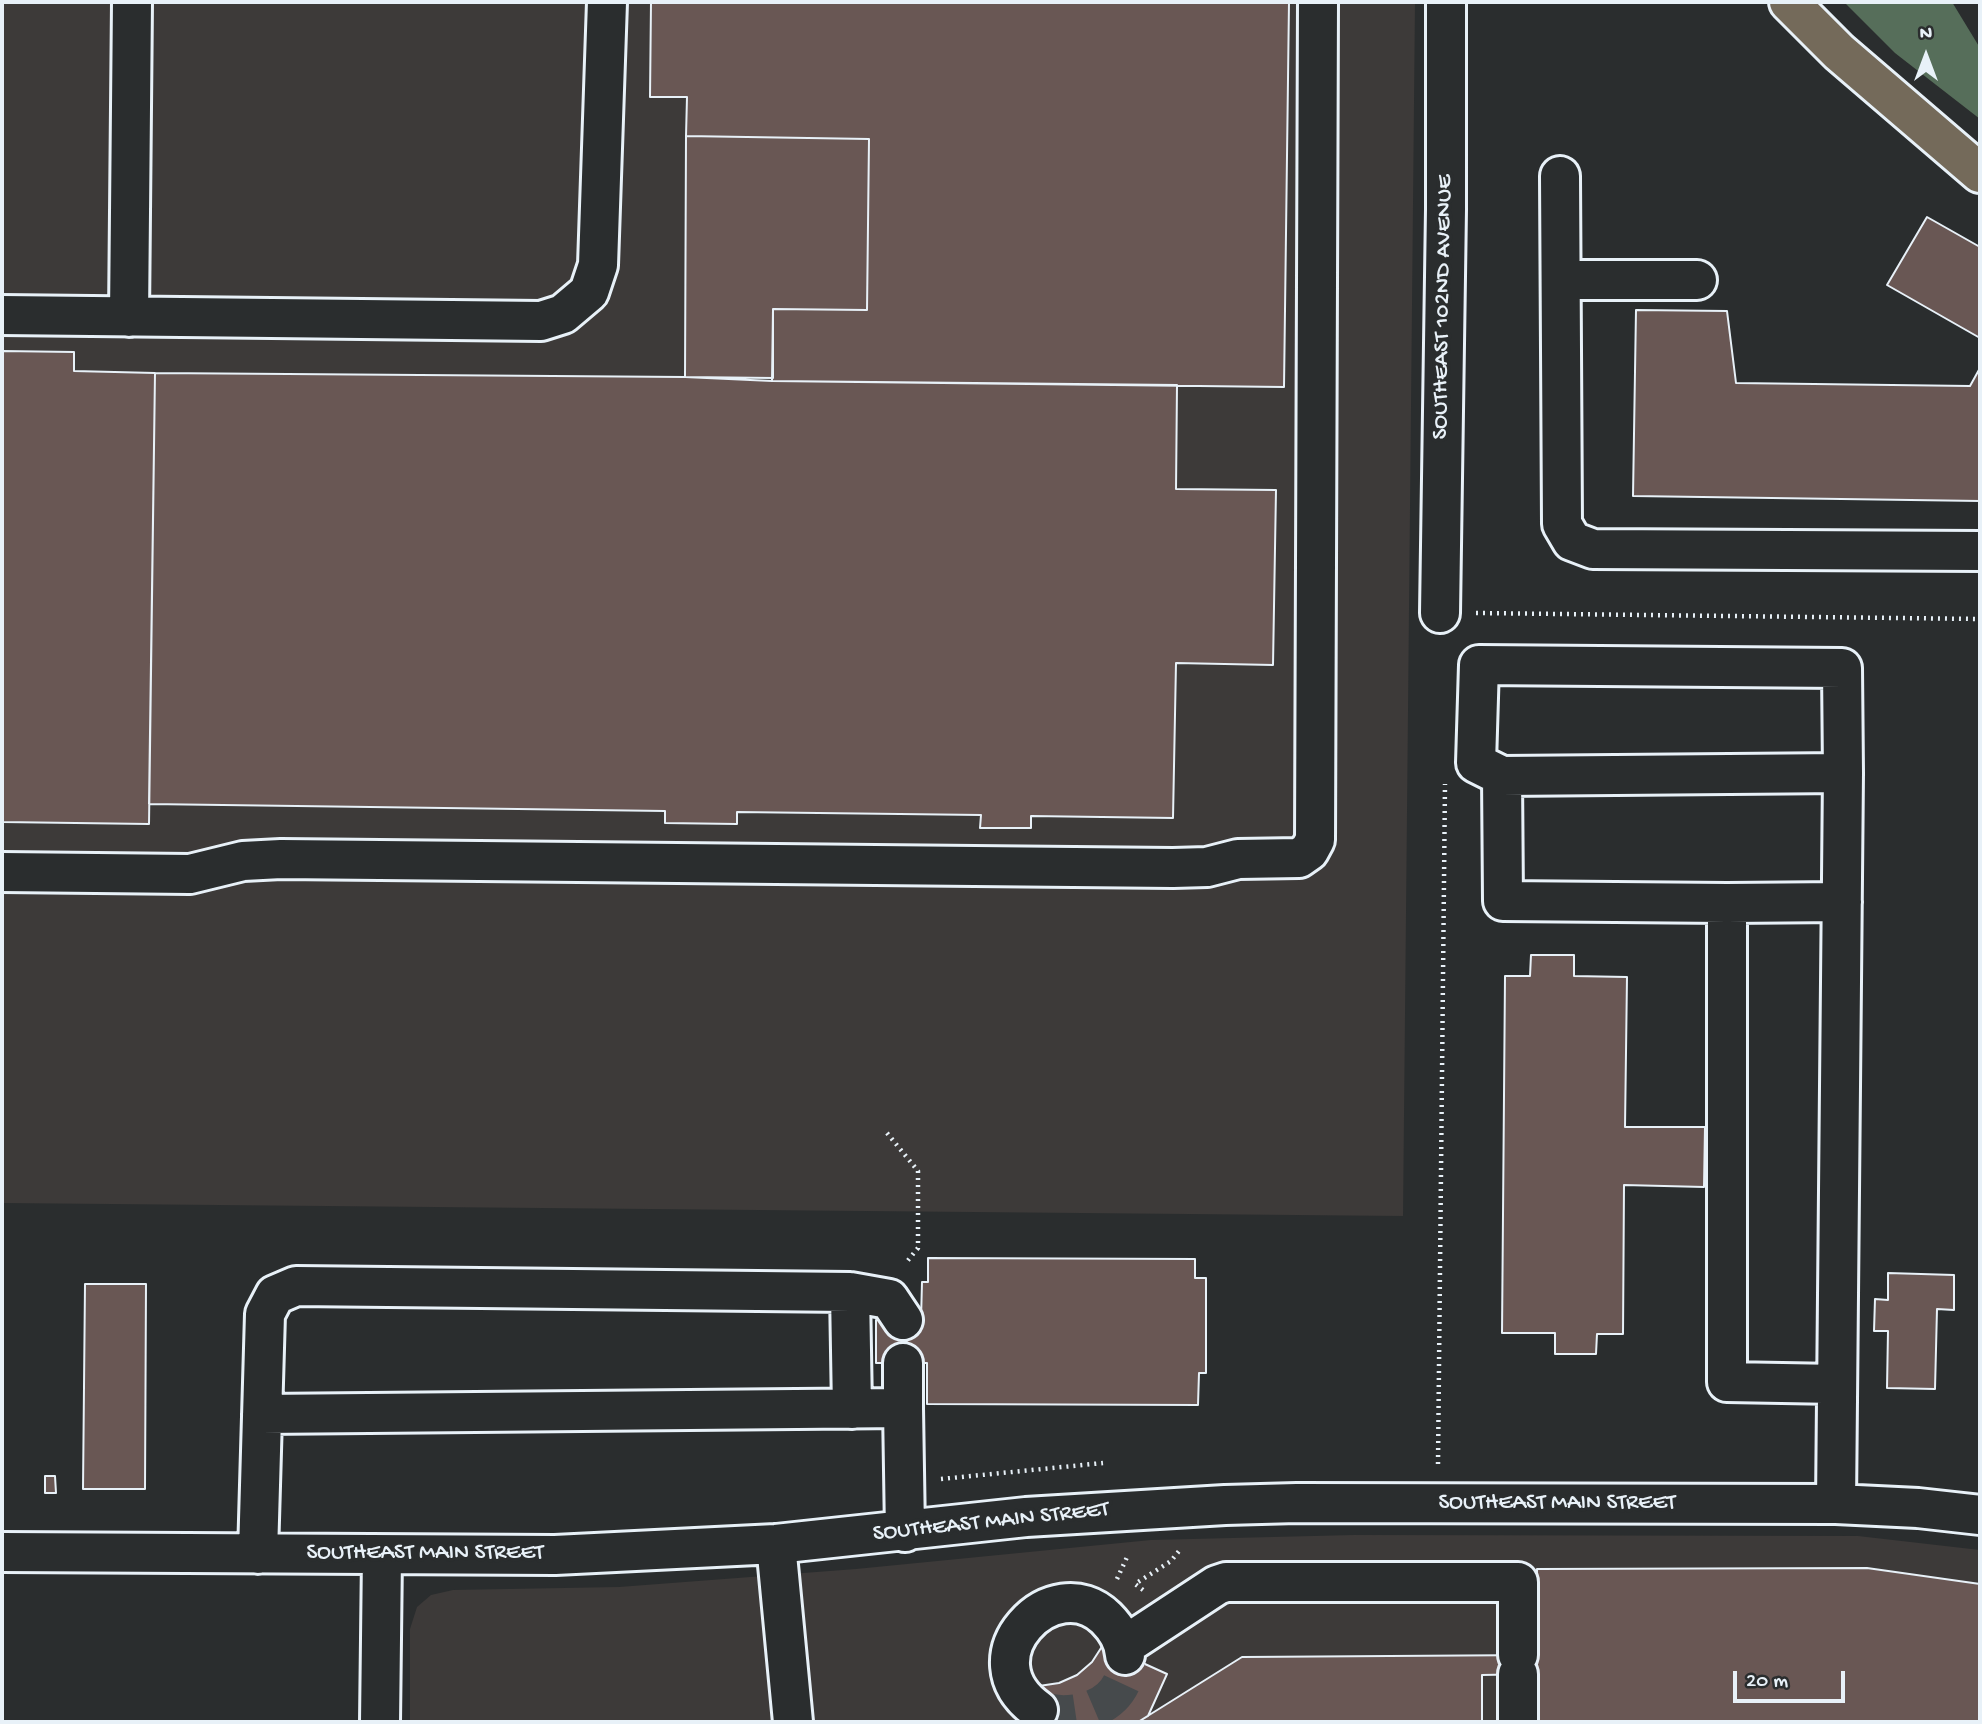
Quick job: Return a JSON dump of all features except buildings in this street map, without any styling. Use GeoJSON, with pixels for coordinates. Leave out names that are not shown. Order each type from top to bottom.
{"type":"FeatureCollection","features":[{"type":"Feature","properties":{"kind":"main road"},"geometry":{"type":"LineString","coordinates":[[1788,2],[1848,60],[1980,173]]}},
{"type":"Feature","properties":{"kind":"street"},"geometry":{"type":"LineString","coordinates":[[128,317],[132,2]]}},
{"type":"Feature","properties":{"kind":"street"},"geometry":{"type":"LineString","coordinates":[[2,316],[541,321],[563,314],[589,292],[598,265],[607,2]]}},
{"type":"Feature","properties":{"kind":"street"},"geometry":{"type":"LineString","coordinates":[[2,872],[190,874],[243,861],[281,859],[1173,868],[1207,867],[1238,859],[1299,858],[1309,851],[1315,840],[1318,2]]}},
{"type":"Feature","properties":{"kind":"street","name":"SOUTHEAST 102ND AVENUE"},"geometry":{"type":"LineString","coordinates":[[1440,613],[1447,209],[1446,2]]}},
{"type":"Feature","properties":{"kind":"street"},"geometry":{"type":"LineString","coordinates":[[1560,176],[1562,524],[1572,541],[1594,549],[1980,551]]}},
{"type":"Feature","properties":{"kind":"street"},"geometry":{"type":"LineString","coordinates":[[1561,280],[1697,280]]}},
{"type":"Feature","properties":{"kind":"street"},"geometry":{"type":"LineString","coordinates":[[1836,1504],[1843,773],[1842,668],[1479,665],[1476,763],[1502,776],[1843,773]]}},
{"type":"Feature","properties":{"kind":"street"},"geometry":{"type":"LineString","coordinates":[[1502,776],[1503,901],[1842,902]]}},
{"type":"Feature","properties":{"kind":"street"},"geometry":{"type":"LineString","coordinates":[[1727,903],[1727,1382],[1837,1384]]}},
{"type":"Feature","properties":{"kind":"street"},"geometry":{"type":"LineString","coordinates":[[258,1554],[265,1314],[275,1295],[296,1286],[850,1292],[890,1298],[903,1320]]}},
{"type":"Feature","properties":{"kind":"street"},"geometry":{"type":"LineString","coordinates":[[850,1292],[852,1409]]}},
{"type":"Feature","properties":{"kind":"street"},"geometry":{"type":"LineString","coordinates":[[903,1363],[905,1532]]}},
{"type":"Feature","properties":{"kind":"street"},"geometry":{"type":"LineString","coordinates":[[262,1414],[902,1408]]}},
{"type":"Feature","properties":{"kind":"street","name":"SOUTHEAST MAIN STREET"},"geometry":{"type":"LineString","coordinates":[[2,1552],[555,1555],[776,1544],[1026,1517],[1110,1511],[1297,1503],[1836,1504],[1918,1508],[1980,1515]]}},
{"type":"Feature","properties":{"kind":"street"},"geometry":{"type":"LineString","coordinates":[[776,1544],[793,1722]]}},
{"type":"Feature","properties":{"kind":"street"},"geometry":{"type":"LineString","coordinates":[[380,1722],[382,1555]]}},
{"type":"Feature","properties":{"kind":"street"},"geometry":{"type":"LineString","coordinates":[[1024,1712],[1010,1665],[1013,1643],[1023,1625],[1040,1611],[1060,1604],[1082,1605],[1101,1613],[1116,1628],[1125,1650],[1217,1585],[1226,1582],[1518,1582],[1518,1722]]}},
{"type":"Feature","properties":{"kind":"path"},"geometry":{"type":"LineString","coordinates":[[1440,613],[1980,619]]}},
{"type":"Feature","properties":{"kind":"path"},"geometry":{"type":"LineString","coordinates":[[1437,1504],[1445,777]]}},
{"type":"Feature","properties":{"kind":"path"},"geometry":{"type":"LineString","coordinates":[[887,1133],[918,1171],[918,1248],[905,1263],[905,1275]]}},
{"type":"Feature","properties":{"kind":"path"},"geometry":{"type":"LineString","coordinates":[[936,1480],[1103,1463]]}},
{"type":"Feature","properties":{"kind":"path"},"geometry":{"type":"LineString","coordinates":[[1112,1589],[1128,1555]]}},
{"type":"Feature","properties":{"kind":"shaded area"},"geometry":{"type":"Polygon","coordinates":[[[2,2],[1415,2],[1403,1216],[2,1203],[2,2]]]}},
{"type":"Feature","properties":{"kind":"shaded area"},"geometry":{"type":"Polygon","coordinates":[[[1354,1535],[1858,1536],[1980,1550],[1980,1722],[410,1722],[410,1629],[417,1607],[431,1595],[453,1590],[619,1587],[856,1569],[1151,1540],[1354,1535]]]}},
{"type":"Feature","properties":{"kind":"green space"},"geometry":{"type":"Polygon","coordinates":[[[1844,2],[1952,2],[1980,48],[1980,119],[1895,53],[1844,2]]]}},
{"type":"Feature","properties":{"kind":"tunnel"},"geometry":{"type":"LineString","coordinates":[[1038,1710],[1069,1714],[1099,1706],[1120,1686],[1125,1672],[1125,1655]]}}]}
